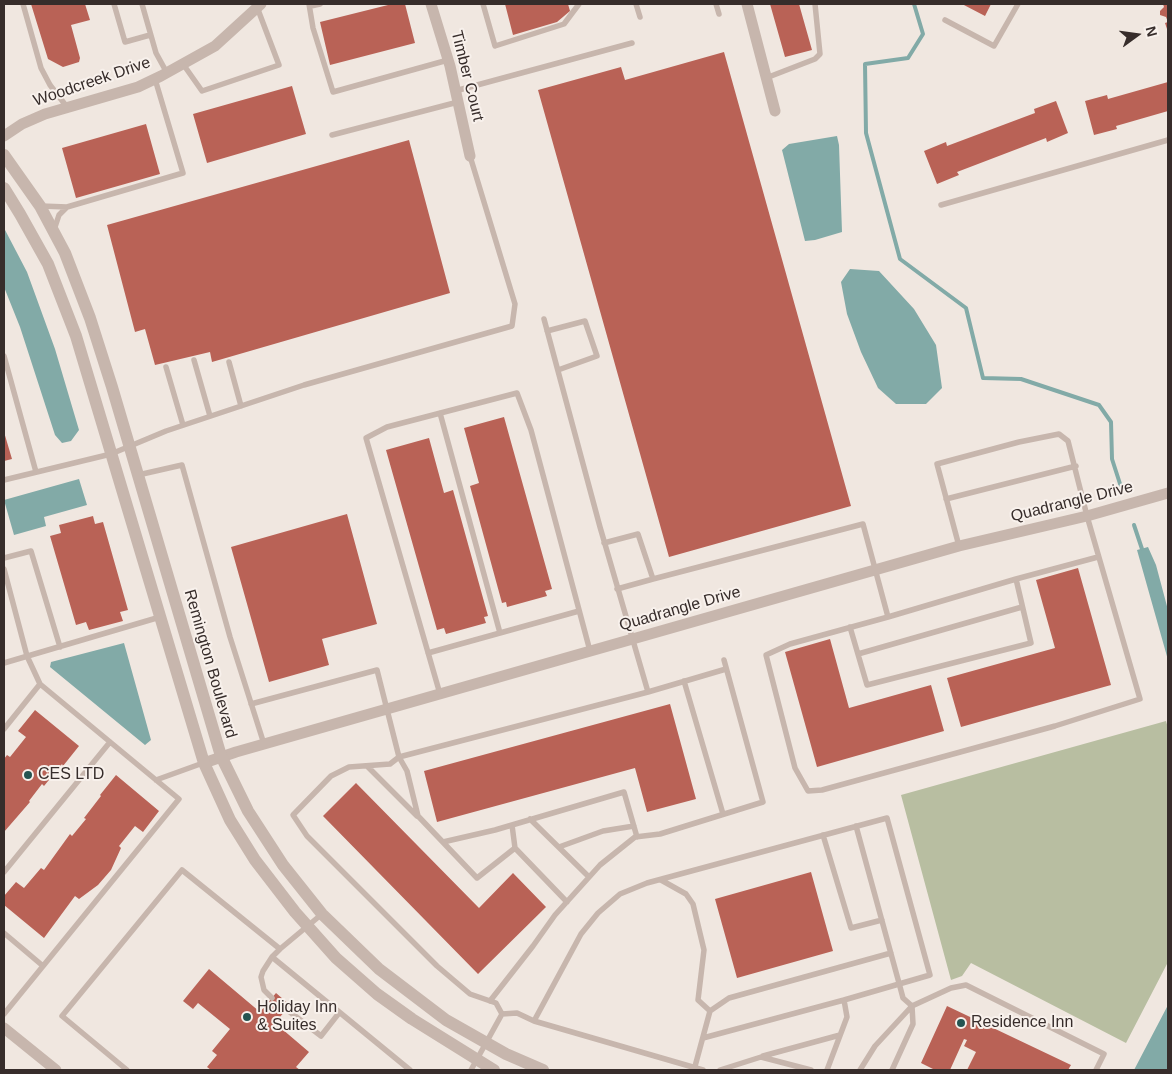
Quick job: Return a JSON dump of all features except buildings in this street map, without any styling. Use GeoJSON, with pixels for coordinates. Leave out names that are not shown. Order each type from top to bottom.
{"type":"FeatureCollection","features":[{"type":"Feature","properties":{"kind":"street","name":"Timber Court"},"geometry":{"type":"LineString","coordinates":[[431,4],[448,60],[470,156]]}},
{"type":"Feature","properties":{"kind":"street"},"geometry":{"type":"LineString","coordinates":[[747,4],[775,111]]}},
{"type":"Feature","properties":{"kind":"street","name":"Woodcreek Drive"},"geometry":{"type":"LineString","coordinates":[[4,136],[22,124],[45,114],[138,87],[155,79],[215,46],[259,5]]}},
{"type":"Feature","properties":{"kind":"street","name":"Remington Boulevard"},"geometry":{"type":"LineString","coordinates":[[4,155],[40,206],[54,232],[65,253],[90,318],[221,756],[248,811],[283,865],[322,914],[379,970],[446,1020],[506,1054],[542,1070]]}},
{"type":"Feature","properties":{"kind":"street","name":"Remington Boulevard"},"geometry":{"type":"LineString","coordinates":[[4,188],[48,264],[76,336],[204,763],[230,820],[255,860],[295,912],[336,958],[377,994],[474,1065],[494,1070]]}},
{"type":"Feature","properties":{"kind":"street","name":"Quadrangle Drive"},"geometry":{"type":"LineString","coordinates":[[204,763],[221,756],[959,546],[1087,516],[1168,493]]}},
{"type":"Feature","properties":{"kind":"street"},"geometry":{"type":"LineString","coordinates":[[4,1028],[56,1070]]}},
{"type":"Feature","properties":{"kind":"lane"},"geometry":{"type":"LineString","coordinates":[[23,4],[41,68],[50,85],[67,108]]}},
{"type":"Feature","properties":{"kind":"lane"},"geometry":{"type":"LineString","coordinates":[[114,4],[125,42],[150,35]]}},
{"type":"Feature","properties":{"kind":"lane"},"geometry":{"type":"LineString","coordinates":[[142,4],[150,35],[166,73]]}},
{"type":"Feature","properties":{"kind":"lane"},"geometry":{"type":"LineString","coordinates":[[320,4],[310,5],[313,28],[333,92],[448,60]]}},
{"type":"Feature","properties":{"kind":"lane"},"geometry":{"type":"LineString","coordinates":[[483,4],[496,46],[564,24],[579,4]]}},
{"type":"Feature","properties":{"kind":"lane"},"geometry":{"type":"LineString","coordinates":[[636,4],[640,17]]}},
{"type":"Feature","properties":{"kind":"lane"},"geometry":{"type":"LineString","coordinates":[[716,4],[719,14]]}},
{"type":"Feature","properties":{"kind":"lane"},"geometry":{"type":"LineString","coordinates":[[766,78],[815,59],[820,54],[815,4]]}},
{"type":"Feature","properties":{"kind":"lane"},"geometry":{"type":"LineString","coordinates":[[945,20],[994,46],[1018,4]]}},
{"type":"Feature","properties":{"kind":"lane"},"geometry":{"type":"LineString","coordinates":[[183,64],[202,91],[279,66],[259,5]]}},
{"type":"Feature","properties":{"kind":"lane"},"geometry":{"type":"LineString","coordinates":[[332,135],[632,43]]}},
{"type":"Feature","properties":{"kind":"lane"},"geometry":{"type":"LineString","coordinates":[[40,206],[67,207],[183,173],[155,79]]}},
{"type":"Feature","properties":{"kind":"lane"},"geometry":{"type":"LineString","coordinates":[[941,205],[1168,140]]}},
{"type":"Feature","properties":{"kind":"lane"},"geometry":{"type":"LineString","coordinates":[[4,480],[111,454],[183,425],[304,385],[512,326],[515,304],[470,156]]}},
{"type":"Feature","properties":{"kind":"lane"},"geometry":{"type":"LineString","coordinates":[[54,232],[59,215],[67,207]]}},
{"type":"Feature","properties":{"kind":"lane"},"geometry":{"type":"LineString","coordinates":[[544,319],[604,544],[648,692]]}},
{"type":"Feature","properties":{"kind":"lane"},"geometry":{"type":"LineString","coordinates":[[547,330],[585,321],[596,356],[558,370]]}},
{"type":"Feature","properties":{"kind":"lane"},"geometry":{"type":"LineString","coordinates":[[4,356],[36,472]]}},
{"type":"Feature","properties":{"kind":"lane"},"geometry":{"type":"LineString","coordinates":[[194,360],[210,416]]}},
{"type":"Feature","properties":{"kind":"lane"},"geometry":{"type":"LineString","coordinates":[[229,362],[241,406]]}},
{"type":"Feature","properties":{"kind":"lane"},"geometry":{"type":"LineString","coordinates":[[166,367],[183,425]]}},
{"type":"Feature","properties":{"kind":"lane"},"geometry":{"type":"LineString","coordinates":[[440,694],[366,438],[388,427],[517,393],[531,430],[590,652]]}},
{"type":"Feature","properties":{"kind":"lane"},"geometry":{"type":"LineString","coordinates":[[440,413],[500,633]]}},
{"type":"Feature","properties":{"kind":"lane"},"geometry":{"type":"LineString","coordinates":[[959,546],[937,464],[1019,442],[1059,434],[1068,440],[1098,557],[1140,699],[1046,729],[822,790],[808,791],[795,768],[766,655],[790,644],[1098,557]]}},
{"type":"Feature","properties":{"kind":"lane"},"geometry":{"type":"LineString","coordinates":[[138,475],[182,465],[230,637],[264,744]]}},
{"type":"Feature","properties":{"kind":"lane"},"geometry":{"type":"LineString","coordinates":[[946,499],[1076,466]]}},
{"type":"Feature","properties":{"kind":"lane"},"geometry":{"type":"LineString","coordinates":[[617,589],[863,524],[888,617]]}},
{"type":"Feature","properties":{"kind":"lane"},"geometry":{"type":"LineString","coordinates":[[604,544],[638,534],[653,579]]}},
{"type":"Feature","properties":{"kind":"lane"},"geometry":{"type":"LineString","coordinates":[[4,558],[31,551],[60,647]]}},
{"type":"Feature","properties":{"kind":"lane"},"geometry":{"type":"LineString","coordinates":[[4,569],[27,656],[40,684],[179,799],[4,1014]]}},
{"type":"Feature","properties":{"kind":"lane"},"geometry":{"type":"LineString","coordinates":[[850,627],[867,685],[1031,643],[1016,579]]}},
{"type":"Feature","properties":{"kind":"lane"},"geometry":{"type":"LineString","coordinates":[[858,654],[1022,607]]}},
{"type":"Feature","properties":{"kind":"lane"},"geometry":{"type":"LineString","coordinates":[[428,653],[579,611]]}},
{"type":"Feature","properties":{"kind":"lane"},"geometry":{"type":"LineString","coordinates":[[4,663],[160,617]]}},
{"type":"Feature","properties":{"kind":"lane"},"geometry":{"type":"LineString","coordinates":[[490,1001],[567,902],[600,865],[637,837],[660,834],[763,802],[724,660]]}},
{"type":"Feature","properties":{"kind":"lane"},"geometry":{"type":"LineString","coordinates":[[502,1014],[496,1003],[470,994],[437,966],[307,836],[293,815],[331,776],[349,767],[390,764],[400,757],[648,692],[726,669]]}},
{"type":"Feature","properties":{"kind":"lane"},"geometry":{"type":"LineString","coordinates":[[252,704],[377,670],[400,757],[407,771],[418,816]]}},
{"type":"Feature","properties":{"kind":"lane"},"geometry":{"type":"LineString","coordinates":[[684,681],[723,814]]}},
{"type":"Feature","properties":{"kind":"lane"},"geometry":{"type":"LineString","coordinates":[[4,729],[40,684]]}},
{"type":"Feature","properties":{"kind":"lane"},"geometry":{"type":"LineString","coordinates":[[4,872],[110,742]]}},
{"type":"Feature","properties":{"kind":"lane"},"geometry":{"type":"LineString","coordinates":[[156,780],[204,763]]}},
{"type":"Feature","properties":{"kind":"lane"},"geometry":{"type":"LineString","coordinates":[[367,766],[478,878],[515,848]]}},
{"type":"Feature","properties":{"kind":"lane"},"geometry":{"type":"LineString","coordinates":[[443,842],[512,825],[624,792],[637,837]]}},
{"type":"Feature","properties":{"kind":"lane"},"geometry":{"type":"LineString","coordinates":[[534,1022],[581,934],[598,913],[620,894],[661,880],[887,818],[930,975],[703,1038]]}},
{"type":"Feature","properties":{"kind":"lane"},"geometry":{"type":"LineString","coordinates":[[530,819],[590,877]]}},
{"type":"Feature","properties":{"kind":"lane"},"geometry":{"type":"LineString","coordinates":[[512,825],[515,848],[567,902]]}},
{"type":"Feature","properties":{"kind":"lane"},"geometry":{"type":"LineString","coordinates":[[559,847],[603,831],[634,826]]}},
{"type":"Feature","properties":{"kind":"lane"},"geometry":{"type":"LineString","coordinates":[[856,826],[899,983],[904,998],[912,1006],[913,1024],[892,1070]]}},
{"type":"Feature","properties":{"kind":"lane"},"geometry":{"type":"LineString","coordinates":[[823,835],[851,928],[882,920]]}},
{"type":"Feature","properties":{"kind":"lane"},"geometry":{"type":"LineString","coordinates":[[127,1070],[62,1016],[182,870],[280,949]]}},
{"type":"Feature","properties":{"kind":"lane"},"geometry":{"type":"LineString","coordinates":[[661,880],[686,894],[692,904],[704,950],[698,1000],[710,1011]]}},
{"type":"Feature","properties":{"kind":"lane"},"geometry":{"type":"LineString","coordinates":[[272,998],[264,990],[261,977],[263,971],[280,949],[322,914]]}},
{"type":"Feature","properties":{"kind":"lane"},"geometry":{"type":"LineString","coordinates":[[4,933],[43,966]]}},
{"type":"Feature","properties":{"kind":"lane"},"geometry":{"type":"LineString","coordinates":[[694,1069],[710,1011],[729,998],[890,953]]}},
{"type":"Feature","properties":{"kind":"lane"},"geometry":{"type":"LineString","coordinates":[[272,957],[410,1070]]}},
{"type":"Feature","properties":{"kind":"lane"},"geometry":{"type":"LineString","coordinates":[[860,1070],[875,1046],[912,1006],[951,988],[966,985],[1104,1054],[1096,1070]]}},
{"type":"Feature","properties":{"kind":"lane"},"geometry":{"type":"LineString","coordinates":[[827,1070],[847,1017],[844,1000]]}},
{"type":"Feature","properties":{"kind":"lane"},"geometry":{"type":"LineString","coordinates":[[286,1009],[321,1036],[339,1013]]}},
{"type":"Feature","properties":{"kind":"lane"},"geometry":{"type":"LineString","coordinates":[[502,1014],[517,1013],[534,1022],[703,1070]]}},
{"type":"Feature","properties":{"kind":"lane"},"geometry":{"type":"LineString","coordinates":[[474,1065],[502,1014]]}},
{"type":"Feature","properties":{"kind":"lane"},"geometry":{"type":"LineString","coordinates":[[720,1070],[840,1035]]}},
{"type":"Feature","properties":{"kind":"lane"},"geometry":{"type":"LineString","coordinates":[[761,1057],[812,1070]]}},
{"type":"Feature","properties":{"kind":"green space"},"geometry":{"type":"Polygon","coordinates":[[[1166,721],[1168,728],[1168,962],[1126,1043],[971,963],[962,976],[951,980],[901,795],[1166,721]]]}},
{"type":"Feature","properties":{"kind":"water"},"geometry":{"type":"Polygon","coordinates":[[[837,136],[839,145],[842,232],[805,241],[782,150],[789,144],[837,136]]]}},
{"type":"Feature","properties":{"kind":"water"},"geometry":{"type":"Polygon","coordinates":[[[4,228],[27,272],[55,349],[79,430],[71,441],[62,443],[55,435],[20,327],[4,287],[4,228]]]}},
{"type":"Feature","properties":{"kind":"water"},"geometry":{"type":"Polygon","coordinates":[[[850,269],[879,271],[914,309],[936,345],[942,388],[926,404],[896,404],[878,388],[861,352],[847,314],[841,282],[850,269]]]}},
{"type":"Feature","properties":{"kind":"water"},"geometry":{"type":"Polygon","coordinates":[[[79,479],[87,505],[44,517],[46,526],[14,535],[4,500],[79,479]]]}},
{"type":"Feature","properties":{"kind":"water"},"geometry":{"type":"Polygon","coordinates":[[[1148,547],[1156,565],[1168,610],[1168,660],[1137,550],[1148,547]]]}},
{"type":"Feature","properties":{"kind":"water"},"geometry":{"type":"Polygon","coordinates":[[[124,643],[151,740],[145,745],[50,667],[51,662],[124,643]]]}},
{"type":"Feature","properties":{"kind":"water"},"geometry":{"type":"Polygon","coordinates":[[[1168,1005],[1168,1070],[1134,1070],[1168,1005]]]}},
{"type":"Feature","properties":{"kind":"waterway"},"geometry":{"type":"LineString","coordinates":[[914,4],[923,34],[908,58],[865,64],[866,133],[900,259],[966,308],[983,378],[1021,379],[1099,405],[1111,422],[1112,459],[1122,490]]}},
{"type":"Feature","properties":{"kind":"waterway"},"geometry":{"type":"LineString","coordinates":[[1134,525],[1142,549]]}},
{"type":"Feature","properties":{"kind":"place","name":"CES LTD"},"geometry":{"type":"Point","coordinates":[28,775]}},
{"type":"Feature","properties":{"kind":"place","name":"Holiday Inn & Suites"},"geometry":{"type":"Point","coordinates":[247,1017]}},
{"type":"Feature","properties":{"kind":"place","name":"Residence Inn"},"geometry":{"type":"Point","coordinates":[961,1023]}}]}
